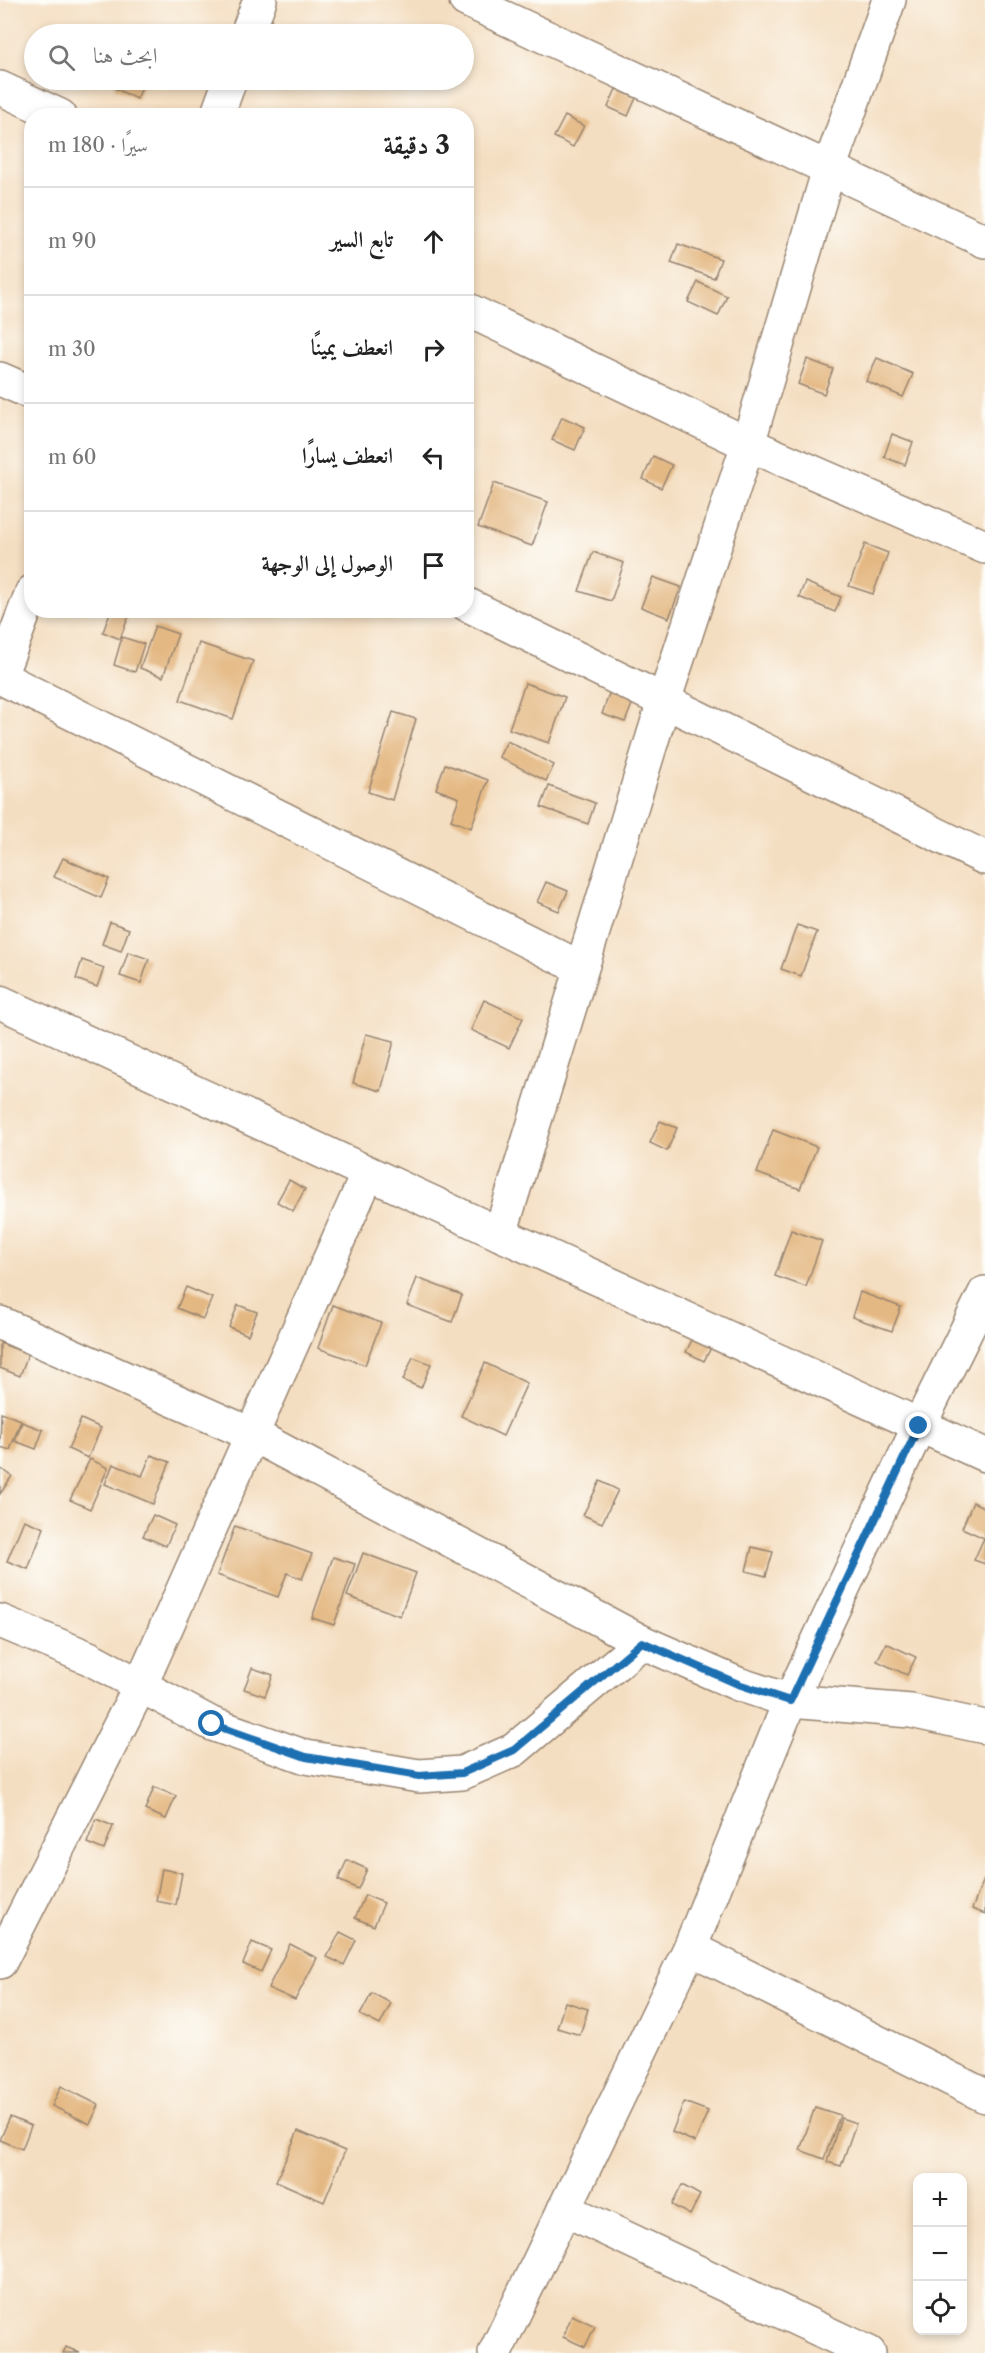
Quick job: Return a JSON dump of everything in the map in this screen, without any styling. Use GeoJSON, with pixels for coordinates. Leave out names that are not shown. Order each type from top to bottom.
{"type":"FeatureCollection","features":[{"type":"Feature","properties":{"kind":"street"},"geometry":{"type":"LineString","coordinates":[[251,24],[260,0]]}},
{"type":"Feature","properties":{"kind":"street"},"geometry":{"type":"LineString","coordinates":[[466,0],[985,241]]}},
{"type":"Feature","properties":{"kind":"street"},"geometry":{"type":"LineString","coordinates":[[500,1234],[664,700],[748,444],[829,169],[889,0]]}},
{"type":"Feature","properties":{"kind":"street"},"geometry":{"type":"LineString","coordinates":[[0,88],[43,108]]}},
{"type":"Feature","properties":{"kind":"street"},"geometry":{"type":"LineString","coordinates":[[220,108],[226,90]]}},
{"type":"Feature","properties":{"kind":"street"},"geometry":{"type":"LineString","coordinates":[[474,313],[748,444],[985,547]]}},
{"type":"Feature","properties":{"kind":"street"},"geometry":{"type":"LineString","coordinates":[[0,379],[24,390]]}},
{"type":"Feature","properties":{"kind":"street"},"geometry":{"type":"LineString","coordinates":[[474,608],[985,858]]}},
{"type":"Feature","properties":{"kind":"street"},"geometry":{"type":"LineString","coordinates":[[24,613],[0,676],[581,968]]}},
{"type":"Feature","properties":{"kind":"street"},"geometry":{"type":"LineString","coordinates":[[0,1002],[500,1234],[985,1455]]}},
{"type":"Feature","properties":{"kind":"street"},"geometry":{"type":"LineString","coordinates":[[4,1945],[141,1684],[368,1173]]}},
{"type":"Feature","properties":{"kind":"street"},"geometry":{"type":"LineString","coordinates":[[495,2353],[690,1948],[790,1701],[919,1426],[985,1293]]}},
{"type":"Feature","properties":{"kind":"street"},"geometry":{"type":"LineString","coordinates":[[0,1323],[253,1435],[642,1642],[738,1684],[790,1701],[911,1711],[985,1727]]}},
{"type":"Feature","properties":{"kind":"street"},"geometry":{"type":"LineString","coordinates":[[0,1621],[89,1658],[212,1724],[306,1757],[419,1776],[462,1773],[514,1750],[642,1642]]}},
{"type":"Feature","properties":{"kind":"street"},"geometry":{"type":"LineString","coordinates":[[690,1948],[985,2096]]}},
{"type":"Feature","properties":{"kind":"street"},"geometry":{"type":"LineString","coordinates":[[564,2209],[868,2353]]}},
{"type":"Feature","properties":{"kind":"building"},"geometry":{"type":"Polygon","coordinates":[[[616,89],[636,98],[628,116],[608,107],[616,89]]]}},
{"type":"Feature","properties":{"kind":"building"},"geometry":{"type":"Polygon","coordinates":[[[118,90],[141,90],[137,99],[118,90]]]}},
{"type":"Feature","properties":{"kind":"building"},"geometry":{"type":"Polygon","coordinates":[[[565,116],[584,126],[573,147],[554,137],[565,116]]]}},
{"type":"Feature","properties":{"kind":"building"},"geometry":{"type":"Polygon","coordinates":[[[678,244],[721,259],[714,278],[671,263],[678,244]]]}},
{"type":"Feature","properties":{"kind":"building"},"geometry":{"type":"Polygon","coordinates":[[[698,282],[727,296],[718,316],[688,302],[698,282]]]}},
{"type":"Feature","properties":{"kind":"building"},"geometry":{"type":"Polygon","coordinates":[[[877,358],[913,374],[903,397],[866,381],[877,358]]]}},
{"type":"Feature","properties":{"kind":"building"},"geometry":{"type":"Polygon","coordinates":[[[807,359],[833,369],[824,394],[798,384],[807,359]]]}},
{"type":"Feature","properties":{"kind":"building"},"geometry":{"type":"Polygon","coordinates":[[[562,417],[585,427],[575,450],[552,440],[562,417]]]}},
{"type":"Feature","properties":{"kind":"building"},"geometry":{"type":"Polygon","coordinates":[[[892,434],[913,442],[905,465],[884,457],[892,434]]]}},
{"type":"Feature","properties":{"kind":"building"},"geometry":{"type":"Polygon","coordinates":[[[653,456],[672,465],[661,488],[643,479],[653,456]]]}},
{"type":"Feature","properties":{"kind":"building"},"geometry":{"type":"Polygon","coordinates":[[[494,483],[548,502],[532,546],[478,527],[494,483]]]}},
{"type":"Feature","properties":{"kind":"building"},"geometry":{"type":"Polygon","coordinates":[[[865,544],[888,553],[873,594],[849,586],[865,544]]]}},
{"type":"Feature","properties":{"kind":"building"},"geometry":{"type":"Polygon","coordinates":[[[593,552],[624,563],[611,601],[579,591],[593,552]]]}},
{"type":"Feature","properties":{"kind":"building"},"geometry":{"type":"Polygon","coordinates":[[[653,577],[681,587],[669,618],[641,607],[653,577]]]}},
{"type":"Feature","properties":{"kind":"building"},"geometry":{"type":"Polygon","coordinates":[[[805,582],[841,597],[835,612],[799,597],[805,582]]]}},
{"type":"Feature","properties":{"kind":"building"},"geometry":{"type":"Polygon","coordinates":[[[108,618],[128,618],[120,639],[103,632],[108,618]]]}},
{"type":"Feature","properties":{"kind":"building"},"geometry":{"type":"Polygon","coordinates":[[[155,626],[178,634],[163,677],[140,668],[155,626]]]}},
{"type":"Feature","properties":{"kind":"building"},"geometry":{"type":"Polygon","coordinates":[[[122,637],[144,644],[135,672],[114,665],[122,637]]]}},
{"type":"Feature","properties":{"kind":"building"},"geometry":{"type":"Polygon","coordinates":[[[199,643],[253,661],[233,719],[180,700],[199,643]]]}},
{"type":"Feature","properties":{"kind":"building"},"geometry":{"type":"Polygon","coordinates":[[[525,683],[565,697],[549,743],[509,729],[525,683]]]}},
{"type":"Feature","properties":{"kind":"building"},"geometry":{"type":"Polygon","coordinates":[[[611,688],[635,697],[625,722],[602,714],[611,688]]]}},
{"type":"Feature","properties":{"kind":"building"},"geometry":{"type":"Polygon","coordinates":[[[393,712],[416,719],[392,800],[368,792],[393,712]]]}},
{"type":"Feature","properties":{"kind":"building"},"geometry":{"type":"Polygon","coordinates":[[[507,741],[554,765],[546,781],[499,757],[507,741]]]}},
{"type":"Feature","properties":{"kind":"building"},"geometry":{"type":"Polygon","coordinates":[[[445,764],[488,780],[471,828],[451,820],[459,798],[436,789],[445,764]]]}},
{"type":"Feature","properties":{"kind":"building"},"geometry":{"type":"Polygon","coordinates":[[[549,786],[595,803],[588,824],[541,807],[549,786]]]}},
{"type":"Feature","properties":{"kind":"building"},"geometry":{"type":"Polygon","coordinates":[[[63,858],[109,879],[101,898],[54,877],[63,858]]]}},
{"type":"Feature","properties":{"kind":"building"},"geometry":{"type":"Polygon","coordinates":[[[546,882],[568,891],[559,911],[537,902],[546,882]]]}},
{"type":"Feature","properties":{"kind":"building"},"geometry":{"type":"Polygon","coordinates":[[[110,922],[129,929],[121,951],[102,944],[110,922]]]}},
{"type":"Feature","properties":{"kind":"building"},"geometry":{"type":"Polygon","coordinates":[[[797,925],[817,932],[801,976],[781,969],[797,925]]]}},
{"type":"Feature","properties":{"kind":"building"},"geometry":{"type":"Polygon","coordinates":[[[128,952],[149,959],[141,983],[120,976],[128,952]]]}},
{"type":"Feature","properties":{"kind":"building"},"geometry":{"type":"Polygon","coordinates":[[[82,960],[104,968],[97,987],[76,979],[82,960]]]}},
{"type":"Feature","properties":{"kind":"building"},"geometry":{"type":"Polygon","coordinates":[[[484,1000],[523,1018],[509,1048],[471,1030],[484,1000]]]}},
{"type":"Feature","properties":{"kind":"building"},"geometry":{"type":"Polygon","coordinates":[[[366,1034],[394,1041],[381,1091],[353,1083],[366,1034]]]}},
{"type":"Feature","properties":{"kind":"building"},"geometry":{"type":"Polygon","coordinates":[[[660,1121],[677,1128],[667,1151],[650,1143],[660,1121]]]}},
{"type":"Feature","properties":{"kind":"building"},"geometry":{"type":"Polygon","coordinates":[[[773,1130],[817,1147],[800,1189],[757,1173],[773,1130]]]}},
{"type":"Feature","properties":{"kind":"building"},"geometry":{"type":"Polygon","coordinates":[[[289,1180],[305,1189],[293,1211],[277,1202],[289,1180]]]}},
{"type":"Feature","properties":{"kind":"building"},"geometry":{"type":"Polygon","coordinates":[[[791,1230],[822,1241],[806,1287],[775,1276],[791,1230]]]}},
{"type":"Feature","properties":{"kind":"building"},"geometry":{"type":"Polygon","coordinates":[[[417,1278],[462,1295],[452,1322],[407,1305],[417,1278]]]}},
{"type":"Feature","properties":{"kind":"building"},"geometry":{"type":"Polygon","coordinates":[[[186,1287],[212,1298],[203,1319],[177,1308],[186,1287]]]}},
{"type":"Feature","properties":{"kind":"building"},"geometry":{"type":"Polygon","coordinates":[[[860,1292],[901,1307],[892,1331],[852,1317],[860,1292]]]}},
{"type":"Feature","properties":{"kind":"building"},"geometry":{"type":"Polygon","coordinates":[[[238,1305],[257,1312],[248,1335],[229,1327],[238,1305]]]}},
{"type":"Feature","properties":{"kind":"building"},"geometry":{"type":"Polygon","coordinates":[[[333,1305],[381,1323],[365,1365],[318,1348],[333,1305]]]}},
{"type":"Feature","properties":{"kind":"building"},"geometry":{"type":"Polygon","coordinates":[[[697,1330],[715,1340],[704,1361],[686,1352],[697,1330]]]}},
{"type":"Feature","properties":{"kind":"building"},"geometry":{"type":"Polygon","coordinates":[[[0,1343],[28,1354],[20,1376],[0,1368],[0,1343]]]}},
{"type":"Feature","properties":{"kind":"building"},"geometry":{"type":"Polygon","coordinates":[[[413,1357],[431,1364],[421,1388],[403,1380],[413,1357]]]}},
{"type":"Feature","properties":{"kind":"building"},"geometry":{"type":"Polygon","coordinates":[[[485,1363],[527,1383],[503,1436],[461,1416],[485,1363]]]}},
{"type":"Feature","properties":{"kind":"building"},"geometry":{"type":"Polygon","coordinates":[[[1,1413],[21,1420],[10,1450],[0,1447],[1,1413]]]}},
{"type":"Feature","properties":{"kind":"building"},"geometry":{"type":"Polygon","coordinates":[[[81,1419],[101,1428],[88,1458],[68,1449],[81,1419]]]}},
{"type":"Feature","properties":{"kind":"building"},"geometry":{"type":"Polygon","coordinates":[[[22,1422],[43,1430],[36,1449],[15,1441],[22,1422]]]}},
{"type":"Feature","properties":{"kind":"building"},"geometry":{"type":"Polygon","coordinates":[[[151,1455],[170,1462],[153,1504],[105,1484],[113,1464],[142,1476],[151,1455]]]}},
{"type":"Feature","properties":{"kind":"building"},"geometry":{"type":"Polygon","coordinates":[[[90,1459],[108,1468],[90,1509],[70,1500],[90,1459]]]}},
{"type":"Feature","properties":{"kind":"building"},"geometry":{"type":"Polygon","coordinates":[[[0,1468],[12,1476],[0,1494],[0,1468]]]}},
{"type":"Feature","properties":{"kind":"building"},"geometry":{"type":"Polygon","coordinates":[[[600,1481],[618,1490],[602,1523],[583,1515],[600,1481]]]}},
{"type":"Feature","properties":{"kind":"building"},"geometry":{"type":"Polygon","coordinates":[[[973,1502],[985,1508],[985,1564],[974,1560],[984,1538],[962,1528],[973,1502]]]}},
{"type":"Feature","properties":{"kind":"building"},"geometry":{"type":"Polygon","coordinates":[[[153,1515],[175,1525],[166,1546],[143,1536],[153,1515]]]}},
{"type":"Feature","properties":{"kind":"building"},"geometry":{"type":"Polygon","coordinates":[[[24,1520],[44,1528],[28,1569],[7,1561],[24,1520]]]}},
{"type":"Feature","properties":{"kind":"building"},"geometry":{"type":"Polygon","coordinates":[[[235,1526],[312,1554],[302,1579],[287,1573],[278,1597],[217,1575],[235,1526]]]}},
{"type":"Feature","properties":{"kind":"building"},"geometry":{"type":"Polygon","coordinates":[[[752,1547],[773,1552],[766,1576],[746,1571],[752,1547]]]}},
{"type":"Feature","properties":{"kind":"building"},"geometry":{"type":"Polygon","coordinates":[[[363,1553],[416,1573],[400,1616],[347,1596],[363,1553]]]}},
{"type":"Feature","properties":{"kind":"building"},"geometry":{"type":"Polygon","coordinates":[[[333,1557],[355,1564],[334,1625],[312,1618],[333,1557]]]}},
{"type":"Feature","properties":{"kind":"building"},"geometry":{"type":"Polygon","coordinates":[[[886,1643],[916,1657],[907,1675],[877,1661],[886,1643]]]}},
{"type":"Feature","properties":{"kind":"building"},"geometry":{"type":"Polygon","coordinates":[[[252,1668],[273,1675],[265,1696],[244,1689],[252,1668]]]}},
{"type":"Feature","properties":{"kind":"building"},"geometry":{"type":"Polygon","coordinates":[[[154,1787],[176,1796],[166,1819],[145,1810],[154,1787]]]}},
{"type":"Feature","properties":{"kind":"building"},"geometry":{"type":"Polygon","coordinates":[[[96,1819],[113,1826],[104,1850],[87,1843],[96,1819]]]}},
{"type":"Feature","properties":{"kind":"building"},"geometry":{"type":"Polygon","coordinates":[[[347,1860],[367,1869],[358,1889],[338,1880],[347,1860]]]}},
{"type":"Feature","properties":{"kind":"building"},"geometry":{"type":"Polygon","coordinates":[[[162,1869],[182,1873],[176,1905],[156,1901],[162,1869]]]}},
{"type":"Feature","properties":{"kind":"building"},"geometry":{"type":"Polygon","coordinates":[[[985,1877],[985,1914],[972,1909],[985,1877]]]}},
{"type":"Feature","properties":{"kind":"building"},"geometry":{"type":"Polygon","coordinates":[[[365,1895],[384,1903],[374,1926],[355,1918],[365,1895]]]}},
{"type":"Feature","properties":{"kind":"building"},"geometry":{"type":"Polygon","coordinates":[[[340,1932],[356,1940],[344,1965],[327,1957],[340,1932]]]}},
{"type":"Feature","properties":{"kind":"building"},"geometry":{"type":"Polygon","coordinates":[[[252,1942],[271,1950],[261,1972],[243,1964],[252,1942]]]}},
{"type":"Feature","properties":{"kind":"building"},"geometry":{"type":"Polygon","coordinates":[[[290,1944],[317,1958],[295,2000],[268,1988],[290,1944]]]}},
{"type":"Feature","properties":{"kind":"building"},"geometry":{"type":"Polygon","coordinates":[[[372,1993],[391,2003],[380,2025],[360,2015],[372,1993]]]}},
{"type":"Feature","properties":{"kind":"building"},"geometry":{"type":"Polygon","coordinates":[[[565,2002],[588,2009],[580,2035],[557,2028],[565,2002]]]}},
{"type":"Feature","properties":{"kind":"building"},"geometry":{"type":"Polygon","coordinates":[[[61,2086],[99,2105],[90,2124],[52,2106],[61,2086]]]}},
{"type":"Feature","properties":{"kind":"building"},"geometry":{"type":"Polygon","coordinates":[[[684,2102],[708,2111],[695,2142],[672,2132],[684,2102]]]}},
{"type":"Feature","properties":{"kind":"building"},"geometry":{"type":"Polygon","coordinates":[[[815,2107],[840,2115],[824,2159],[800,2150],[815,2107]]]}},
{"type":"Feature","properties":{"kind":"building"},"geometry":{"type":"Polygon","coordinates":[[[10,2117],[31,2126],[22,2149],[0,2140],[10,2117]]]}},
{"type":"Feature","properties":{"kind":"building"},"geometry":{"type":"Polygon","coordinates":[[[841,2118],[856,2123],[841,2166],[827,2162],[841,2118]]]}},
{"type":"Feature","properties":{"kind":"building"},"geometry":{"type":"Polygon","coordinates":[[[298,2131],[345,2151],[324,2202],[276,2181],[298,2131]]]}},
{"type":"Feature","properties":{"kind":"building"},"geometry":{"type":"Polygon","coordinates":[[[682,2185],[700,2195],[690,2215],[672,2205],[682,2185]]]}},
{"type":"Feature","properties":{"kind":"building"},"geometry":{"type":"Polygon","coordinates":[[[572,2315],[595,2326],[585,2347],[563,2337],[572,2315]]]}},
{"type":"Feature","properties":{"kind":"building"},"geometry":{"type":"Polygon","coordinates":[[[66,2347],[80,2353],[63,2353],[66,2347]]]}},
{"type":"Feature","properties":{"kind":"route"},"geometry":{"type":"LineString","coordinates":[[212,1724],[306,1757],[419,1776],[462,1773],[514,1750],[642,1642],[738,1684],[790,1701],[919,1426]]}}]}
